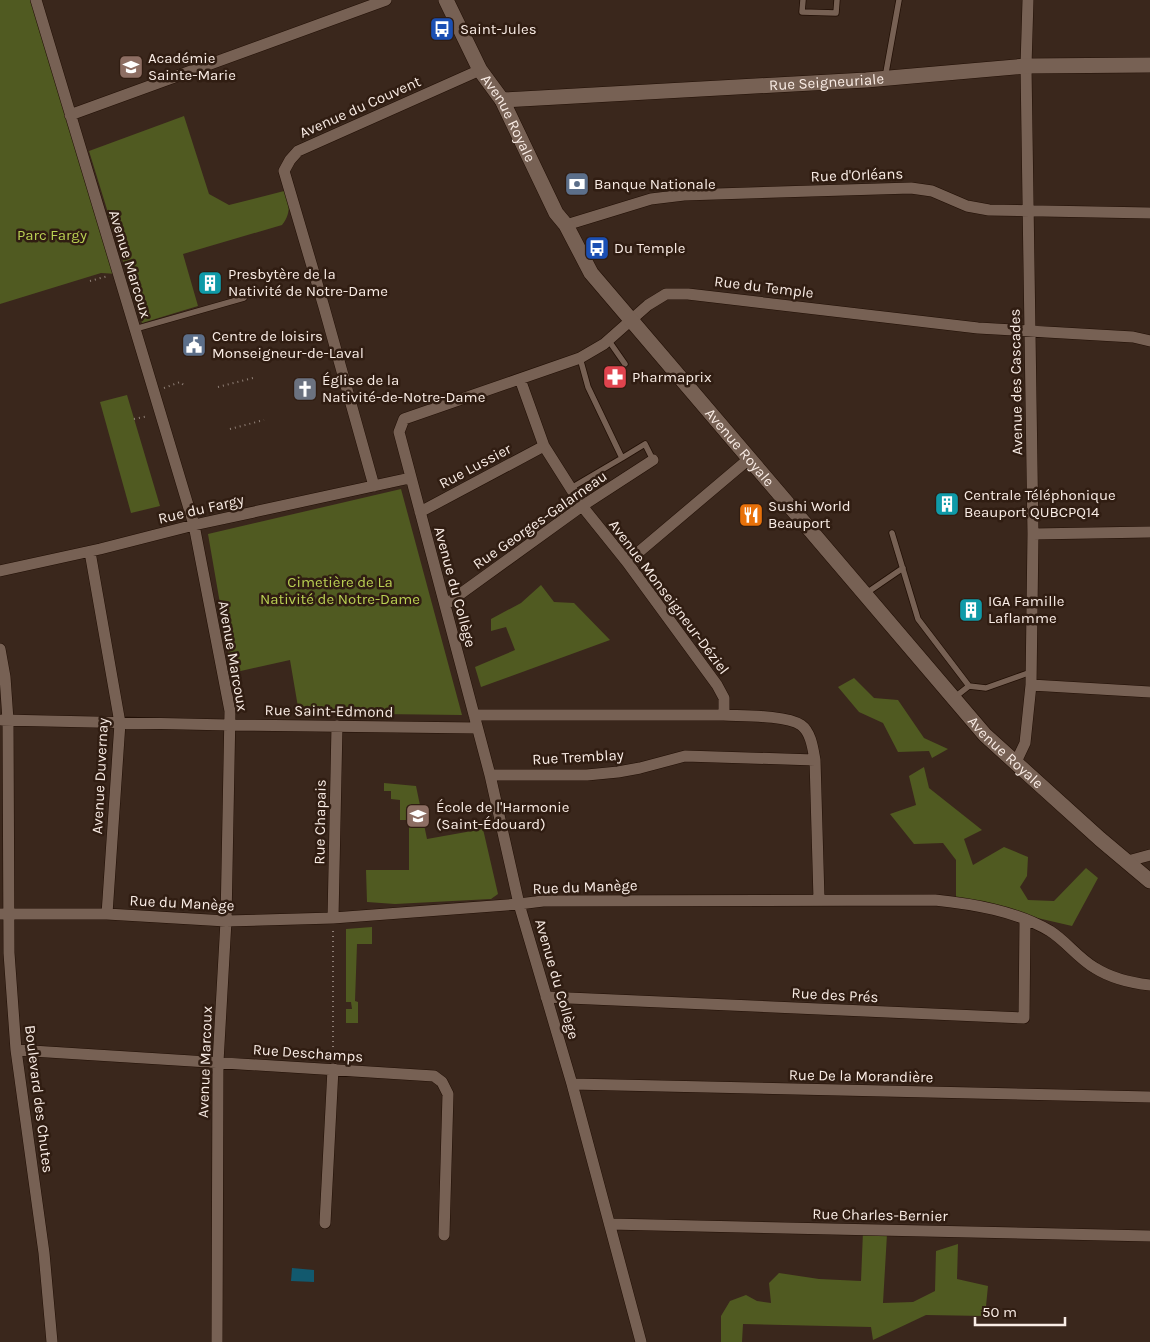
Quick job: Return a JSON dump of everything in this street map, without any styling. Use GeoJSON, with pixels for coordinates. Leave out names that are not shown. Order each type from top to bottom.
{"type":"FeatureCollection","features":[{"type":"Feature","properties":{"kind":"main road","name":"Avenue Royale"},"geometry":{"type":"LineString","coordinates":[[446,0],[480,70],[502,100],[556,213],[566,226],[591,273],[985,735],[1100,839],[1150,881]]}},
{"type":"Feature","properties":{"kind":"main road","name":"Rue Seigneuriale"},"geometry":{"type":"LineString","coordinates":[[502,100],[885,78],[1026,66],[1150,66]]}},
{"type":"Feature","properties":{"kind":"street","name":"Avenue Marcoux"},"geometry":{"type":"LineString","coordinates":[[36,0],[194,525],[230,711],[226,921],[218,1062],[218,1342]]}},
{"type":"Feature","properties":{"kind":"street"},"geometry":{"type":"LineString","coordinates":[[70,115],[386,0]]}},
{"type":"Feature","properties":{"kind":"street","name":"Avenue des Cascades"},"geometry":{"type":"LineString","coordinates":[[1016,762],[1026,743],[1032,672],[1033,534],[1026,66],[1028,0]]}},
{"type":"Feature","properties":{"kind":"street","name":"Avenue du Couvent"},"geometry":{"type":"LineString","coordinates":[[374,486],[284,171],[290,160],[298,152],[480,70]]}},
{"type":"Feature","properties":{"kind":"street","name":"Rue d'Orléans"},"geometry":{"type":"LineString","coordinates":[[566,226],[651,199],[684,195],[911,188],[932,191],[967,206],[989,210],[1150,213]]}},
{"type":"Feature","properties":{"kind":"street","name":"Rue du Temple"},"geometry":{"type":"LineString","coordinates":[[404,418],[580,358],[608,341],[648,305],[666,294],[688,294],[978,328],[1133,337],[1150,341]]}},
{"type":"Feature","properties":{"kind":"street","name":"Avenue Monseigneur-Déziel"},"geometry":{"type":"LineString","coordinates":[[520,379],[544,446],[582,506],[628,562],[717,685],[724,698],[724,715]]}},
{"type":"Feature","properties":{"kind":"street","name":"Avenue du Collège"},"geometry":{"type":"LineString","coordinates":[[404,418],[399,432],[490,775],[519,904],[572,1084],[641,1342]]}},
{"type":"Feature","properties":{"kind":"street","name":"Rue Lussier"},"geometry":{"type":"LineString","coordinates":[[420,512],[544,446]]}},
{"type":"Feature","properties":{"kind":"street"},"geometry":{"type":"LineString","coordinates":[[628,562],[750,458]]}},
{"type":"Feature","properties":{"kind":"street","name":"Rue Georges-Galarneau"},"geometry":{"type":"LineString","coordinates":[[445,605],[582,506],[654,460]]}},
{"type":"Feature","properties":{"kind":"street","name":"Rue du Fargy"},"geometry":{"type":"LineString","coordinates":[[0,571],[90,552],[194,525],[410,478]]}},
{"type":"Feature","properties":{"kind":"street"},"geometry":{"type":"LineString","coordinates":[[1033,534],[1150,532]]}},
{"type":"Feature","properties":{"kind":"street","name":"Avenue Duvernay"},"geometry":{"type":"LineString","coordinates":[[90,552],[120,723],[107,914]]}},
{"type":"Feature","properties":{"kind":"street","name":"Boulevard des Chutes"},"geometry":{"type":"LineString","coordinates":[[0,650],[5,677],[4,914],[9,953],[16,1050],[44,1253],[52,1342]]}},
{"type":"Feature","properties":{"kind":"street"},"geometry":{"type":"LineString","coordinates":[[1031,685],[1150,692]]}},
{"type":"Feature","properties":{"kind":"street"},"geometry":{"type":"LineString","coordinates":[[474,715],[724,715],[787,719],[802,725],[810,738],[815,760],[819,899]]}},
{"type":"Feature","properties":{"kind":"street","name":"Rue Saint-Edmond"},"geometry":{"type":"LineString","coordinates":[[4,720],[477,728]]}},
{"type":"Feature","properties":{"kind":"street","name":"Rue Chapais"},"geometry":{"type":"LineString","coordinates":[[333,918],[338,726]]}},
{"type":"Feature","properties":{"kind":"street","name":"Rue Tremblay"},"geometry":{"type":"LineString","coordinates":[[490,775],[618,772],[685,756],[815,760]]}},
{"type":"Feature","properties":{"kind":"street"},"geometry":{"type":"LineString","coordinates":[[1128,861],[1150,855]]}},
{"type":"Feature","properties":{"kind":"street","name":"Rue du Manège"},"geometry":{"type":"LineString","coordinates":[[4,914],[107,914],[226,921],[333,918],[543,901],[935,900],[978,905],[1025,920],[1050,931],[1094,968],[1117,978],[1150,985]]}},
{"type":"Feature","properties":{"kind":"street","name":"Rue des Prés"},"geometry":{"type":"LineString","coordinates":[[546,997],[1024,1018],[1025,920]]}},
{"type":"Feature","properties":{"kind":"street","name":"Rue Deschamps"},"geometry":{"type":"LineString","coordinates":[[16,1050],[434,1076],[442,1082],[448,1094],[444,1235]]}},
{"type":"Feature","properties":{"kind":"street"},"geometry":{"type":"LineString","coordinates":[[325,1223],[333,1069]]}},
{"type":"Feature","properties":{"kind":"street","name":"Rue De la Morandière"},"geometry":{"type":"LineString","coordinates":[[572,1084],[1150,1097]]}},
{"type":"Feature","properties":{"kind":"street","name":"Rue Charles-Bernier"},"geometry":{"type":"LineString","coordinates":[[610,1224],[1150,1236]]}},
{"type":"Feature","properties":{"kind":"lane"},"geometry":{"type":"LineString","coordinates":[[802,0],[802,12],[836,13],[837,0]]}},
{"type":"Feature","properties":{"kind":"lane"},"geometry":{"type":"LineString","coordinates":[[885,78],[899,0]]}},
{"type":"Feature","properties":{"kind":"lane"},"geometry":{"type":"LineString","coordinates":[[134,329],[244,298]]}},
{"type":"Feature","properties":{"kind":"lane"},"geometry":{"type":"LineString","coordinates":[[608,341],[625,364]]}},
{"type":"Feature","properties":{"kind":"lane"},"geometry":{"type":"LineString","coordinates":[[580,358],[588,387],[622,458]]}},
{"type":"Feature","properties":{"kind":"lane"},"geometry":{"type":"LineString","coordinates":[[571,488],[645,444],[654,460]]}},
{"type":"Feature","properties":{"kind":"lane"},"geometry":{"type":"LineString","coordinates":[[892,533],[918,619],[969,686]]}},
{"type":"Feature","properties":{"kind":"lane"},"geometry":{"type":"LineString","coordinates":[[865,594],[902,568]]}},
{"type":"Feature","properties":{"kind":"lane"},"geometry":{"type":"LineString","coordinates":[[953,698],[969,686],[986,688],[1032,672]]}},
{"type":"Feature","properties":{"kind":"path"},"geometry":{"type":"LineString","coordinates":[[90,281],[118,274]]}},
{"type":"Feature","properties":{"kind":"path"},"geometry":{"type":"LineString","coordinates":[[218,387],[253,378]]}},
{"type":"Feature","properties":{"kind":"path"},"geometry":{"type":"LineString","coordinates":[[153,391],[180,382],[186,387]]}},
{"type":"Feature","properties":{"kind":"path"},"geometry":{"type":"LineString","coordinates":[[134,419],[160,413]]}},
{"type":"Feature","properties":{"kind":"path"},"geometry":{"type":"LineString","coordinates":[[230,429],[264,420]]}},
{"type":"Feature","properties":{"kind":"path"},"geometry":{"type":"LineString","coordinates":[[333,918],[333,1069]]}},
{"type":"Feature","properties":{"kind":"green space","name":"Parc Fargy"},"geometry":{"type":"Polygon","coordinates":[[[0,0],[36,0],[118,274],[101,273],[0,304],[0,0]]]}},
{"type":"Feature","properties":{"kind":"green space"},"geometry":{"type":"Polygon","coordinates":[[[184,116],[209,194],[229,205],[288,190],[288,213],[282,225],[183,254],[198,306],[142,323],[89,151],[184,116]]]}},
{"type":"Feature","properties":{"kind":"green space"},"geometry":{"type":"Polygon","coordinates":[[[127,395],[160,506],[131,513],[100,402],[127,395]]]}},
{"type":"Feature","properties":{"kind":"green space","name":"Cimetière de La Nativité de Notre-Dame"},"geometry":{"type":"Polygon","coordinates":[[[401,489],[462,715],[299,713],[290,660],[232,673],[208,534],[401,489]]]}},
{"type":"Feature","properties":{"kind":"green space"},"geometry":{"type":"Polygon","coordinates":[[[541,585],[554,602],[574,603],[610,640],[481,687],[475,667],[515,650],[506,627],[491,631],[491,619],[521,603],[541,585]]]}},
{"type":"Feature","properties":{"kind":"green space"},"geometry":{"type":"Polygon","coordinates":[[[854,678],[874,698],[898,700],[924,738],[948,749],[932,758],[929,751],[898,752],[883,723],[859,712],[838,687],[854,678]]]}},
{"type":"Feature","properties":{"kind":"green space"},"geometry":{"type":"Polygon","coordinates":[[[924,767],[929,788],[982,830],[964,839],[973,865],[1004,847],[1028,857],[1027,876],[1020,887],[1028,900],[1054,901],[1086,868],[1098,878],[1072,926],[956,899],[956,860],[943,843],[914,844],[890,814],[916,805],[909,776],[924,767]]]}},
{"type":"Feature","properties":{"kind":"green space"},"geometry":{"type":"Polygon","coordinates":[[[384,783],[416,786],[427,839],[483,829],[498,894],[491,899],[395,904],[367,902],[366,870],[409,870],[409,820],[400,820],[400,800],[391,799],[391,791],[384,791],[384,783]]]}},
{"type":"Feature","properties":{"kind":"green space"},"geometry":{"type":"Polygon","coordinates":[[[372,927],[372,944],[357,944],[355,1001],[358,1002],[358,1023],[346,1023],[346,1009],[352,1009],[351,1002],[346,1002],[346,929],[372,927]]]}},
{"type":"Feature","properties":{"kind":"green space"},"geometry":{"type":"Polygon","coordinates":[[[863,1231],[887,1234],[883,1303],[913,1302],[935,1291],[936,1251],[958,1244],[957,1279],[988,1286],[985,1316],[926,1315],[873,1340],[871,1327],[743,1324],[742,1342],[721,1342],[721,1316],[730,1301],[746,1295],[757,1301],[771,1303],[769,1283],[779,1273],[819,1279],[861,1281],[863,1231]]]}},
{"type":"Feature","properties":{"kind":"water"},"geometry":{"type":"Polygon","coordinates":[[[292,1268],[314,1270],[314,1282],[291,1281],[292,1268]]]}},
{"type":"Feature","properties":{"kind":"place","name":"Saint-Jules"},"geometry":{"type":"Point","coordinates":[442,29]}},
{"type":"Feature","properties":{"kind":"place","name":"Académie Sainte-Marie"},"geometry":{"type":"Point","coordinates":[131,67]}},
{"type":"Feature","properties":{"kind":"place","name":"Banque Nationale"},"geometry":{"type":"Point","coordinates":[577,184]}},
{"type":"Feature","properties":{"kind":"place","name":"Du Temple"},"geometry":{"type":"Point","coordinates":[597,248]}},
{"type":"Feature","properties":{"kind":"place","name":"Presbytère de la Nativité de Notre-Dame"},"geometry":{"type":"Point","coordinates":[210,283]}},
{"type":"Feature","properties":{"kind":"place","name":"Centre de loisirs Monseigneur-de-Laval"},"geometry":{"type":"Point","coordinates":[194,345]}},
{"type":"Feature","properties":{"kind":"place","name":"Pharmaprix"},"geometry":{"type":"Point","coordinates":[615,377]}},
{"type":"Feature","properties":{"kind":"place","name":"Église de la Nativité-de-Notre-Dame"},"geometry":{"type":"Point","coordinates":[305,389]}},
{"type":"Feature","properties":{"kind":"place","name":"Centrale Téléphonique Beauport QUBCPQ14"},"geometry":{"type":"Point","coordinates":[947,504]}},
{"type":"Feature","properties":{"kind":"place","name":"Sushi World Beauport"},"geometry":{"type":"Point","coordinates":[751,515]}},
{"type":"Feature","properties":{"kind":"place","name":"IGA Famille Laflamme"},"geometry":{"type":"Point","coordinates":[971,610]}},
{"type":"Feature","properties":{"kind":"place","name":"École de l'Harmonie (Saint-Édouard)"},"geometry":{"type":"Point","coordinates":[418,816]}}]}
